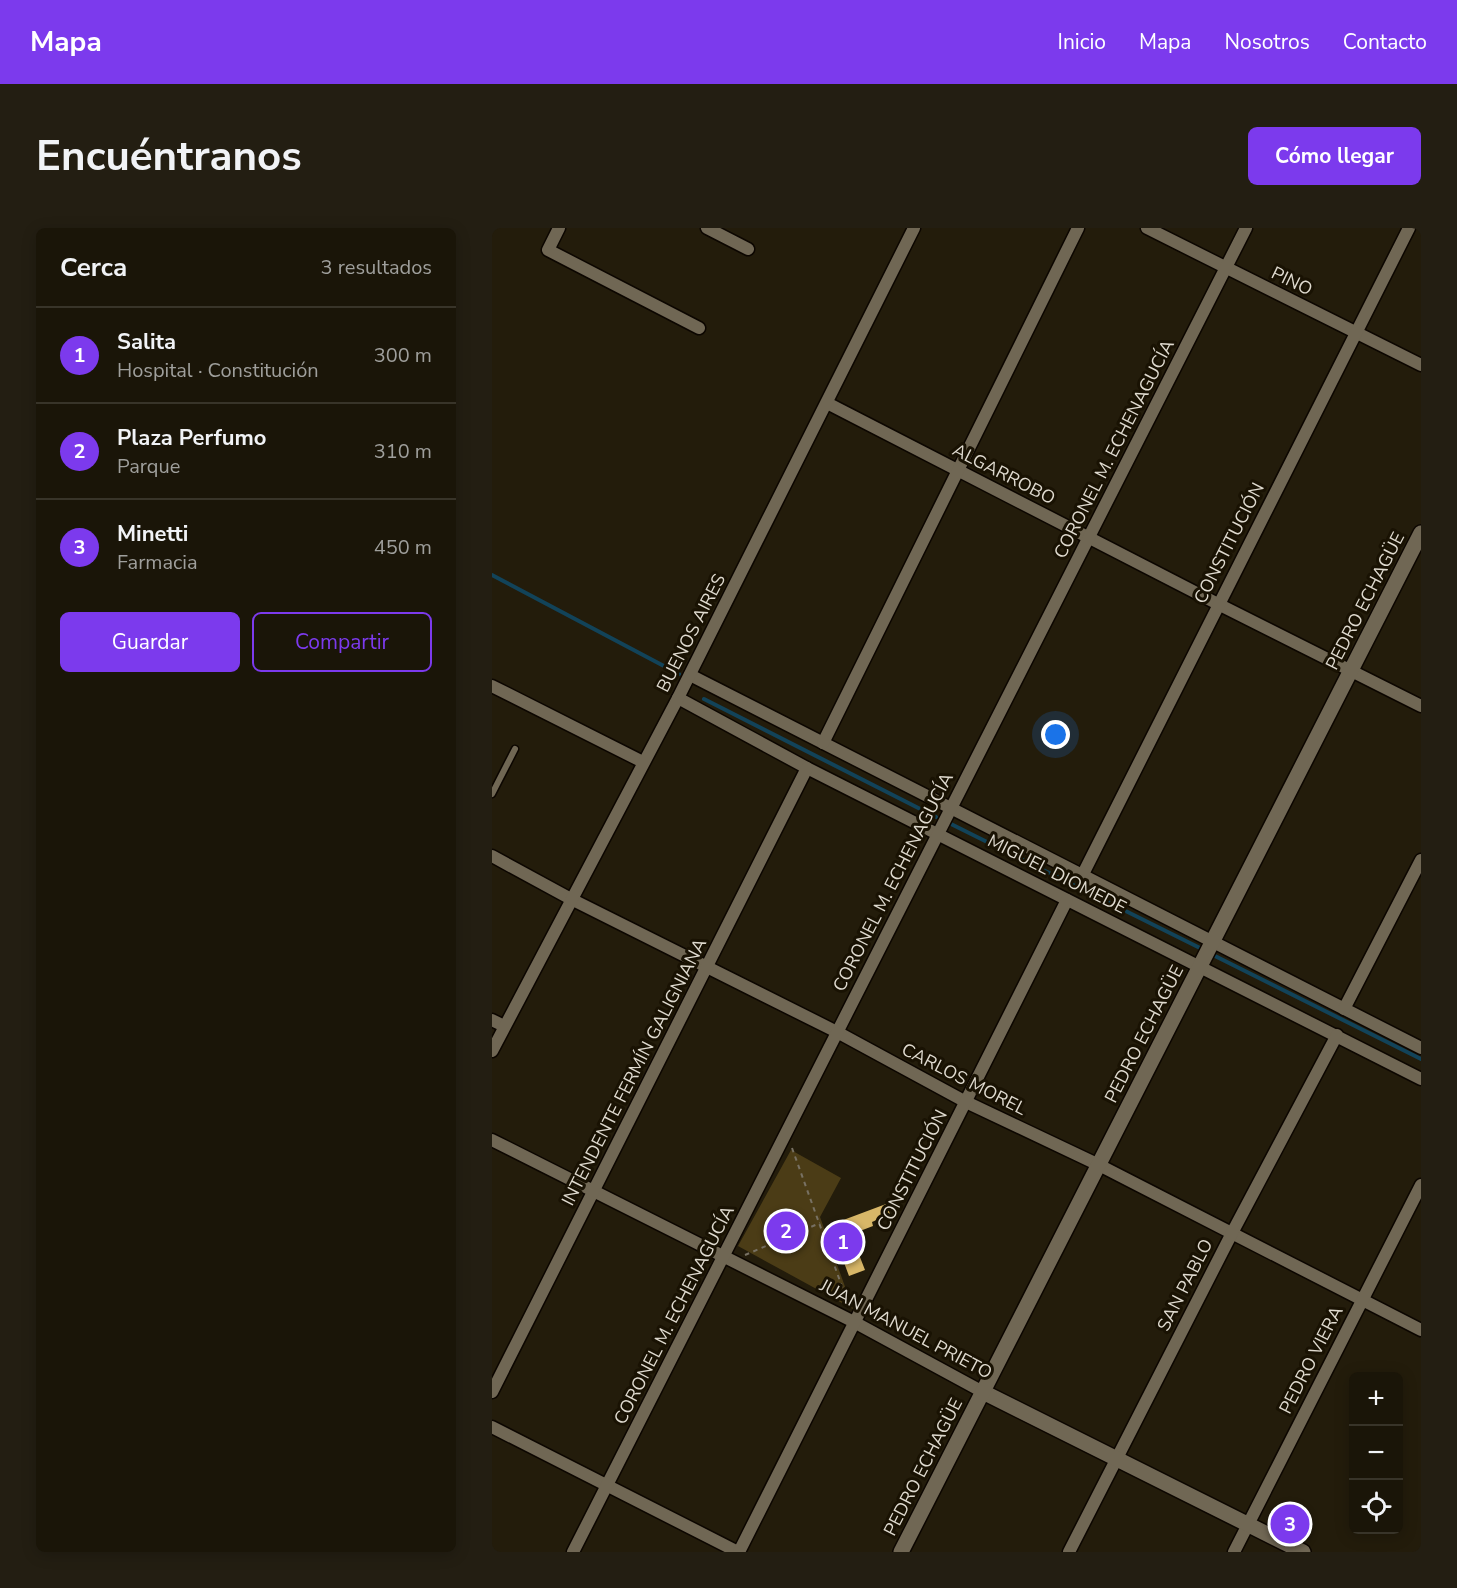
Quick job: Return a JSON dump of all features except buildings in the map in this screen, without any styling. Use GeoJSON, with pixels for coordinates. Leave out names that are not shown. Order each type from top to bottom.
{"type":"FeatureCollection","features":[{"type":"Feature","properties":{"kind":"street"},"geometry":{"type":"LineString","coordinates":[[559,228],[548,250],[699,328]]}},
{"type":"Feature","properties":{"kind":"street"},"geometry":{"type":"LineString","coordinates":[[708,228],[748,249]]}},
{"type":"Feature","properties":{"kind":"street","name":"BUENOS AIRES"},"geometry":{"type":"LineString","coordinates":[[492,1050],[498,1023],[572,899],[678,698],[914,228]]}},
{"type":"Feature","properties":{"kind":"street"},"geometry":{"type":"LineString","coordinates":[[823,743],[1078,228]]}},
{"type":"Feature","properties":{"kind":"street","name":"PINO"},"geometry":{"type":"LineString","coordinates":[[1148,228],[1421,365]]}},
{"type":"Feature","properties":{"kind":"street","name":"CORONEL M. ECHENAGUCÍA"},"geometry":{"type":"LineString","coordinates":[[573,1552],[606,1485],[727,1259],[837,1032],[1246,228]]}},
{"type":"Feature","properties":{"kind":"street","name":"CONSTITUCIÓN"},"geometry":{"type":"LineString","coordinates":[[1082,876],[1409,228]]}},
{"type":"Feature","properties":{"kind":"street","name":"ALGARROBO"},"geometry":{"type":"LineString","coordinates":[[827,403],[1421,706]]}},
{"type":"Feature","properties":{"kind":"street","name":"PEDRO ECHAGÜE"},"geometry":{"type":"LineString","coordinates":[[901,1552],[1421,534]]}},
{"type":"Feature","properties":{"kind":"street","name":"MIGUEL DIOMEDE"},"geometry":{"type":"LineString","coordinates":[[690,675],[1421,1048]]}},
{"type":"Feature","properties":{"kind":"street"},"geometry":{"type":"LineString","coordinates":[[492,686],[643,762]]}},
{"type":"Feature","properties":{"kind":"street","name":"MIGUEL DIOMEDE"},"geometry":{"type":"LineString","coordinates":[[678,698],[807,768],[1421,1079]]}},
{"type":"Feature","properties":{"kind":"street","name":"INTENDENTE FERMÍN GALIGNIANA"},"geometry":{"type":"LineString","coordinates":[[492,1392],[807,768]]}},
{"type":"Feature","properties":{"kind":"street","name":"CARLOS MOREL"},"geometry":{"type":"LineString","coordinates":[[492,856],[572,899],[837,1032],[966,1102],[1099,1165],[1421,1330]]}},
{"type":"Feature","properties":{"kind":"street"},"geometry":{"type":"LineString","coordinates":[[1344,1009],[1421,860]]}},
{"type":"Feature","properties":{"kind":"street","name":"CONSTITUCIÓN"},"geometry":{"type":"LineString","coordinates":[[738,1552],[1067,900]]}},
{"type":"Feature","properties":{"kind":"street","name":"SAN PABLO"},"geometry":{"type":"LineString","coordinates":[[1069,1552],[1232,1233],[1337,1035]]}},
{"type":"Feature","properties":{"kind":"street","name":"JUAN MANUEL PRIETO"},"geometry":{"type":"LineString","coordinates":[[492,1140],[593,1189],[1116,1460],[1303,1552]]}},
{"type":"Feature","properties":{"kind":"street","name":"PEDRO VIERA"},"geometry":{"type":"LineString","coordinates":[[1234,1552],[1421,1185]]}},
{"type":"Feature","properties":{"kind":"street"},"geometry":{"type":"LineString","coordinates":[[492,1427],[738,1552]]}},
{"type":"Feature","properties":{"kind":"lane"},"geometry":{"type":"LineString","coordinates":[[492,794],[515,748]]}},
{"type":"Feature","properties":{"kind":"path"},"geometry":{"type":"LineString","coordinates":[[787,1134],[854,1323]]}},
{"type":"Feature","properties":{"kind":"path"},"geometry":{"type":"LineString","coordinates":[[727,1259],[820,1223]]}},
{"type":"Feature","properties":{"kind":"shaded area"},"geometry":{"type":"Polygon","coordinates":[[[791,1150],[841,1178],[820,1217],[853,1309],[738,1246],[791,1150]]]}},
{"type":"Feature","properties":{"kind":"waterway"},"geometry":{"type":"LineString","coordinates":[[492,575],[679,674]]}},
{"type":"Feature","properties":{"kind":"waterway"},"geometry":{"type":"LineString","coordinates":[[704,699],[936,817]]}},
{"type":"Feature","properties":{"kind":"waterway"},"geometry":{"type":"LineString","coordinates":[[951,824],[1202,949]]}},
{"type":"Feature","properties":{"kind":"waterway"},"geometry":{"type":"LineString","coordinates":[[1215,956],[1421,1059]]}},
{"type":"Feature","properties":{"kind":"place","name":"Plaza Perfumo"},"geometry":{"type":"Point","coordinates":[786,1231]}},
{"type":"Feature","properties":{"kind":"place","name":"Salita"},"geometry":{"type":"Point","coordinates":[843,1242]}},
{"type":"Feature","properties":{"kind":"place","name":"Minetti"},"geometry":{"type":"Point","coordinates":[1290,1524]}}]}
